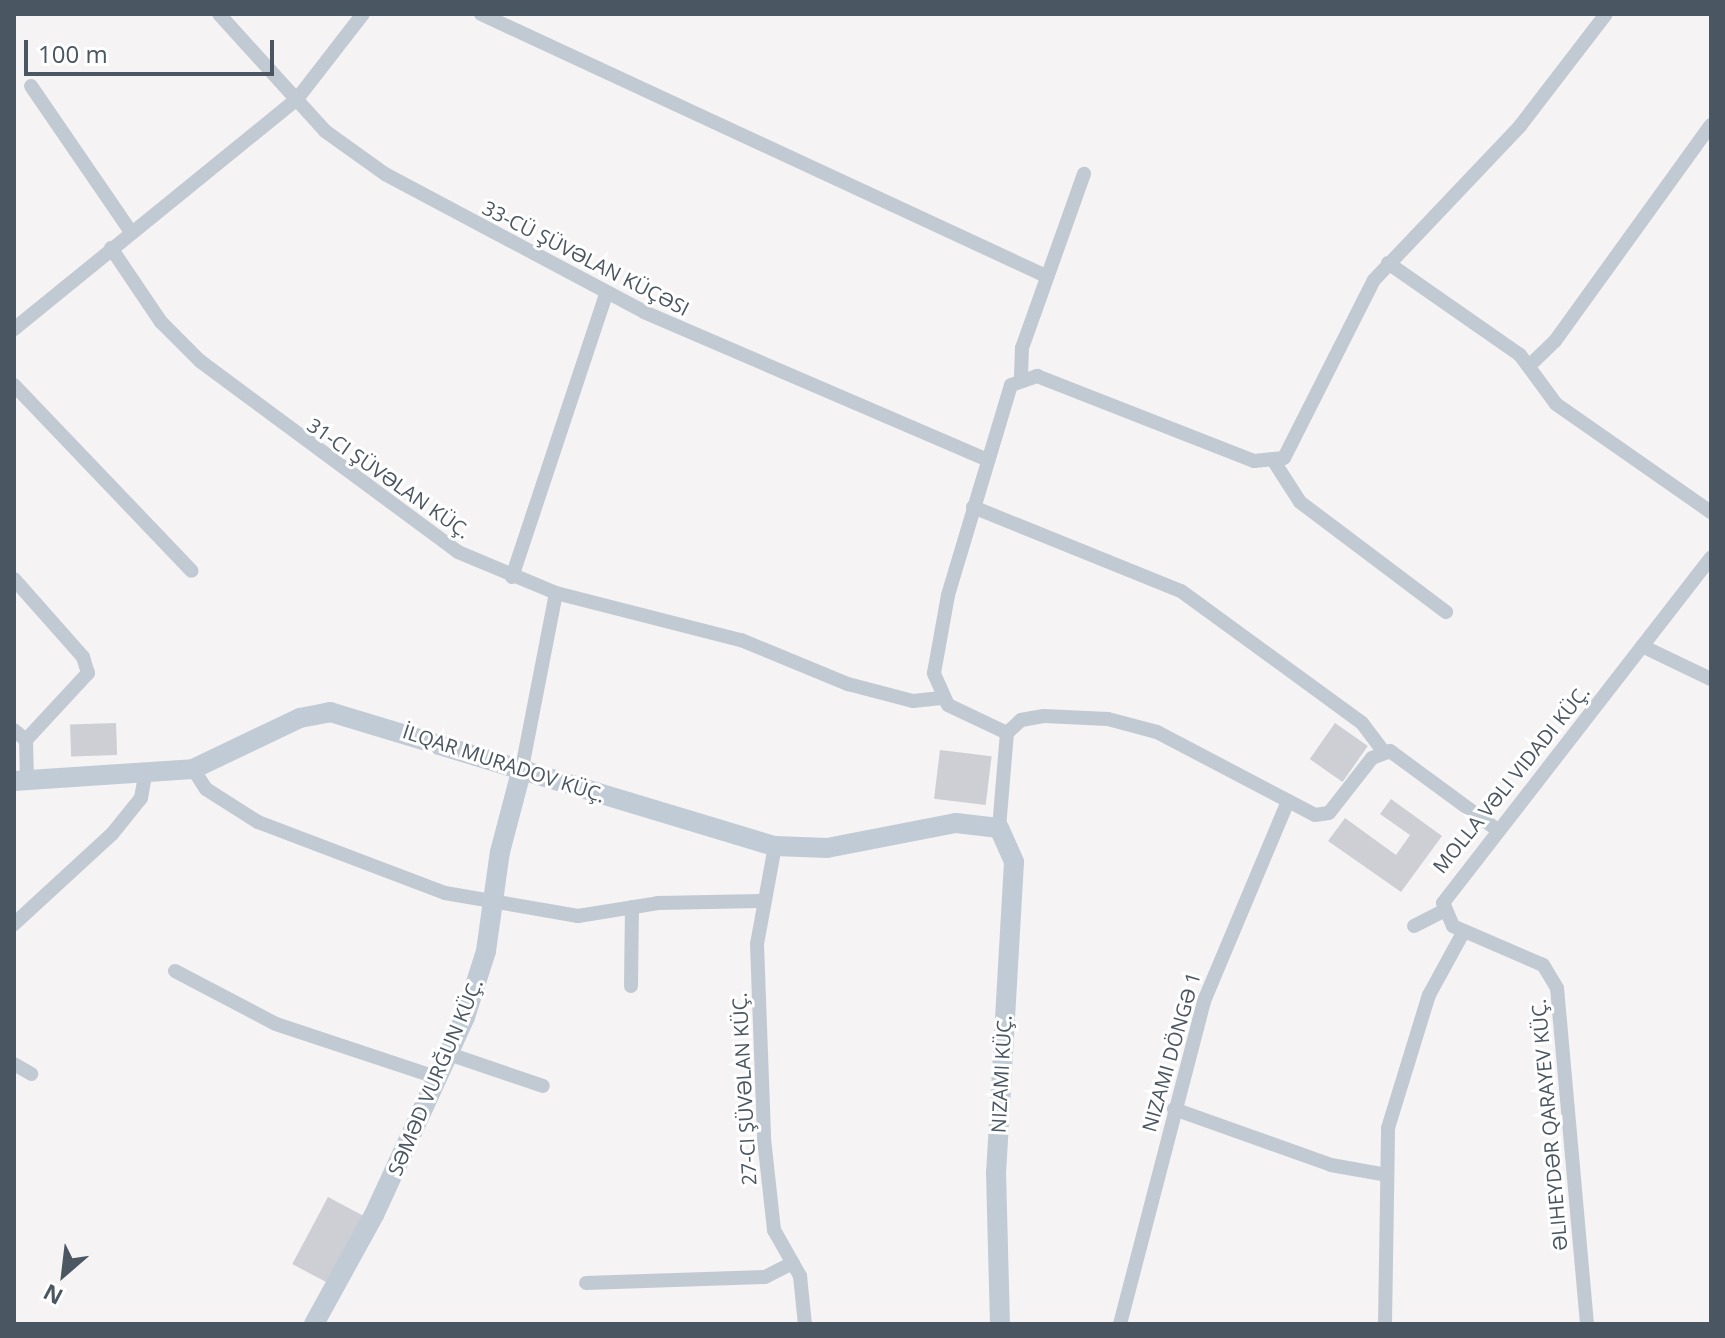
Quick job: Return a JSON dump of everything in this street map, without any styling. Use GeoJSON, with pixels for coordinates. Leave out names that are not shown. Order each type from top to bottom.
{"type":"FeatureCollection","features":[{"type":"Feature","properties":{"kind":"street","name":"33-CÜ ŞÜVƏLAN KÜÇƏSI"},"geometry":{"type":"LineString","coordinates":[[219,14],[297,99],[354,155],[606,294],[987,460]]}},
{"type":"Feature","properties":{"kind":"street"},"geometry":{"type":"LineString","coordinates":[[14,329],[297,99],[363,14]]}},
{"type":"Feature","properties":{"kind":"street"},"geometry":{"type":"LineString","coordinates":[[481,14],[1046,276]]}},
{"type":"Feature","properties":{"kind":"street"},"geometry":{"type":"LineString","coordinates":[[1275,463],[1292,450],[1352,316],[1388,263],[1520,126],[1606,14]]}},
{"type":"Feature","properties":{"kind":"street"},"geometry":{"type":"LineString","coordinates":[[31,86],[131,232]]}},
{"type":"Feature","properties":{"kind":"street"},"geometry":{"type":"LineString","coordinates":[[1529,366],[1555,341],[1711,125]]}},
{"type":"Feature","properties":{"kind":"street"},"geometry":{"type":"LineString","coordinates":[[1007,733],[941,698],[935,656],[973,507],[1007,393],[1021,376],[1022,348],[1084,174]]}},
{"type":"Feature","properties":{"kind":"street","name":"31-CI ŞÜVƏLAN KÜÇ."},"geometry":{"type":"LineString","coordinates":[[111,248],[161,322],[200,361],[428,534],[512,577],[556,593],[716,632],[848,684],[913,701],[941,698]]}},
{"type":"Feature","properties":{"kind":"street"},"geometry":{"type":"LineString","coordinates":[[1388,263],[1529,366],[1556,404],[1711,512]]}},
{"type":"Feature","properties":{"kind":"street"},"geometry":{"type":"LineString","coordinates":[[512,577],[606,294]]}},
{"type":"Feature","properties":{"kind":"street"},"geometry":{"type":"LineString","coordinates":[[1021,376],[1275,463],[1300,502],[1446,612]]}},
{"type":"Feature","properties":{"kind":"street"},"geometry":{"type":"LineString","coordinates":[[14,385],[192,571]]}},
{"type":"Feature","properties":{"kind":"street"},"geometry":{"type":"LineString","coordinates":[[973,507],[1181,591],[1362,723],[1383,751],[1411,762],[1496,829]]}},
{"type":"Feature","properties":{"kind":"street","name":"MOLLA VƏLI VIDADI KÜÇ."},"geometry":{"type":"LineString","coordinates":[[1444,911],[1449,888],[1711,558]]}},
{"type":"Feature","properties":{"kind":"street"},"geometry":{"type":"LineString","coordinates":[[14,579],[83,657],[88,673],[26,740],[20,781]]}},
{"type":"Feature","properties":{"kind":"street"},"geometry":{"type":"LineString","coordinates":[[522,768],[556,593]]}},
{"type":"Feature","properties":{"kind":"street"},"geometry":{"type":"LineString","coordinates":[[1642,646],[1711,679]]}},
{"type":"Feature","properties":{"kind":"street","name":"İLQAR MURADOV KÜÇ."},"geometry":{"type":"LineString","coordinates":[[20,781],[145,775],[193,769],[300,718],[330,712],[775,846],[827,848],[956,823],[999,828]]}},
{"type":"Feature","properties":{"kind":"street"},"geometry":{"type":"LineString","coordinates":[[999,828],[1007,733],[1021,720],[1044,716],[1132,724],[1223,761],[1288,801],[1329,813],[1383,751]]}},
{"type":"Feature","properties":{"kind":"street"},"geometry":{"type":"LineString","coordinates":[[14,730],[26,740]]}},
{"type":"Feature","properties":{"kind":"street","name":"SƏMƏD VURĞUN KÜÇ."},"geometry":{"type":"LineString","coordinates":[[314,1324],[438,1078],[482,969],[522,768]]}},
{"type":"Feature","properties":{"kind":"street"},"geometry":{"type":"LineString","coordinates":[[193,769],[231,808],[298,841],[413,884],[494,903],[578,916],[632,907],[760,901]]}},
{"type":"Feature","properties":{"kind":"street"},"geometry":{"type":"LineString","coordinates":[[14,924],[112,834],[141,798],[145,775]]}},
{"type":"Feature","properties":{"kind":"street","name":"NIZAMI DÖNGƏ 1"},"geometry":{"type":"LineString","coordinates":[[1120,1324],[1174,1109],[1238,906],[1288,801]]}},
{"type":"Feature","properties":{"kind":"street","name":"NIZAMI KÜÇ."},"geometry":{"type":"LineString","coordinates":[[999,828],[1014,862],[996,1172],[1000,1324]]}},
{"type":"Feature","properties":{"kind":"street","name":"27-CI ŞÜVƏLAN KÜÇ."},"geometry":{"type":"LineString","coordinates":[[775,846],[760,901],[764,1139],[774,1230],[793,1263],[805,1324]]}},
{"type":"Feature","properties":{"kind":"street"},"geometry":{"type":"LineString","coordinates":[[631,986],[632,907]]}},
{"type":"Feature","properties":{"kind":"street"},"geometry":{"type":"LineString","coordinates":[[1385,1324],[1382,1174],[1405,1062],[1434,984],[1463,933],[1444,911],[1414,926]]}},
{"type":"Feature","properties":{"kind":"street","name":"ƏLIHEYDƏR QARAYEV KÜÇ."},"geometry":{"type":"LineString","coordinates":[[1463,933],[1543,965],[1557,988],[1587,1324]]}},
{"type":"Feature","properties":{"kind":"street"},"geometry":{"type":"LineString","coordinates":[[175,971],[276,1024],[438,1078]]}},
{"type":"Feature","properties":{"kind":"street"},"geometry":{"type":"LineString","coordinates":[[449,1054],[543,1086]]}},
{"type":"Feature","properties":{"kind":"street"},"geometry":{"type":"LineString","coordinates":[[14,1064],[31,1074]]}},
{"type":"Feature","properties":{"kind":"street"},"geometry":{"type":"LineString","coordinates":[[1174,1109],[1331,1165],[1382,1174]]}},
{"type":"Feature","properties":{"kind":"street"},"geometry":{"type":"LineString","coordinates":[[586,1283],[765,1277],[793,1263]]}},
{"type":"Feature","properties":{"kind":"building"},"geometry":{"type":"Polygon","coordinates":[[[116,723],[117,755],[71,757],[70,725],[116,723]]]}},
{"type":"Feature","properties":{"kind":"building"},"geometry":{"type":"Polygon","coordinates":[[[1335,723],[1368,746],[1343,782],[1310,759],[1335,723]]]}},
{"type":"Feature","properties":{"kind":"building"},"geometry":{"type":"Polygon","coordinates":[[[940,750],[992,756],[986,805],[934,799],[940,750]]]}},
{"type":"Feature","properties":{"kind":"building"},"geometry":{"type":"Polygon","coordinates":[[[1391,799],[1442,836],[1401,892],[1328,841],[1345,818],[1396,855],[1410,835],[1380,814],[1391,799]]]}},
{"type":"Feature","properties":{"kind":"building"},"geometry":{"type":"Polygon","coordinates":[[[328,1197],[365,1217],[329,1284],[292,1264],[328,1197]]]}}]}
